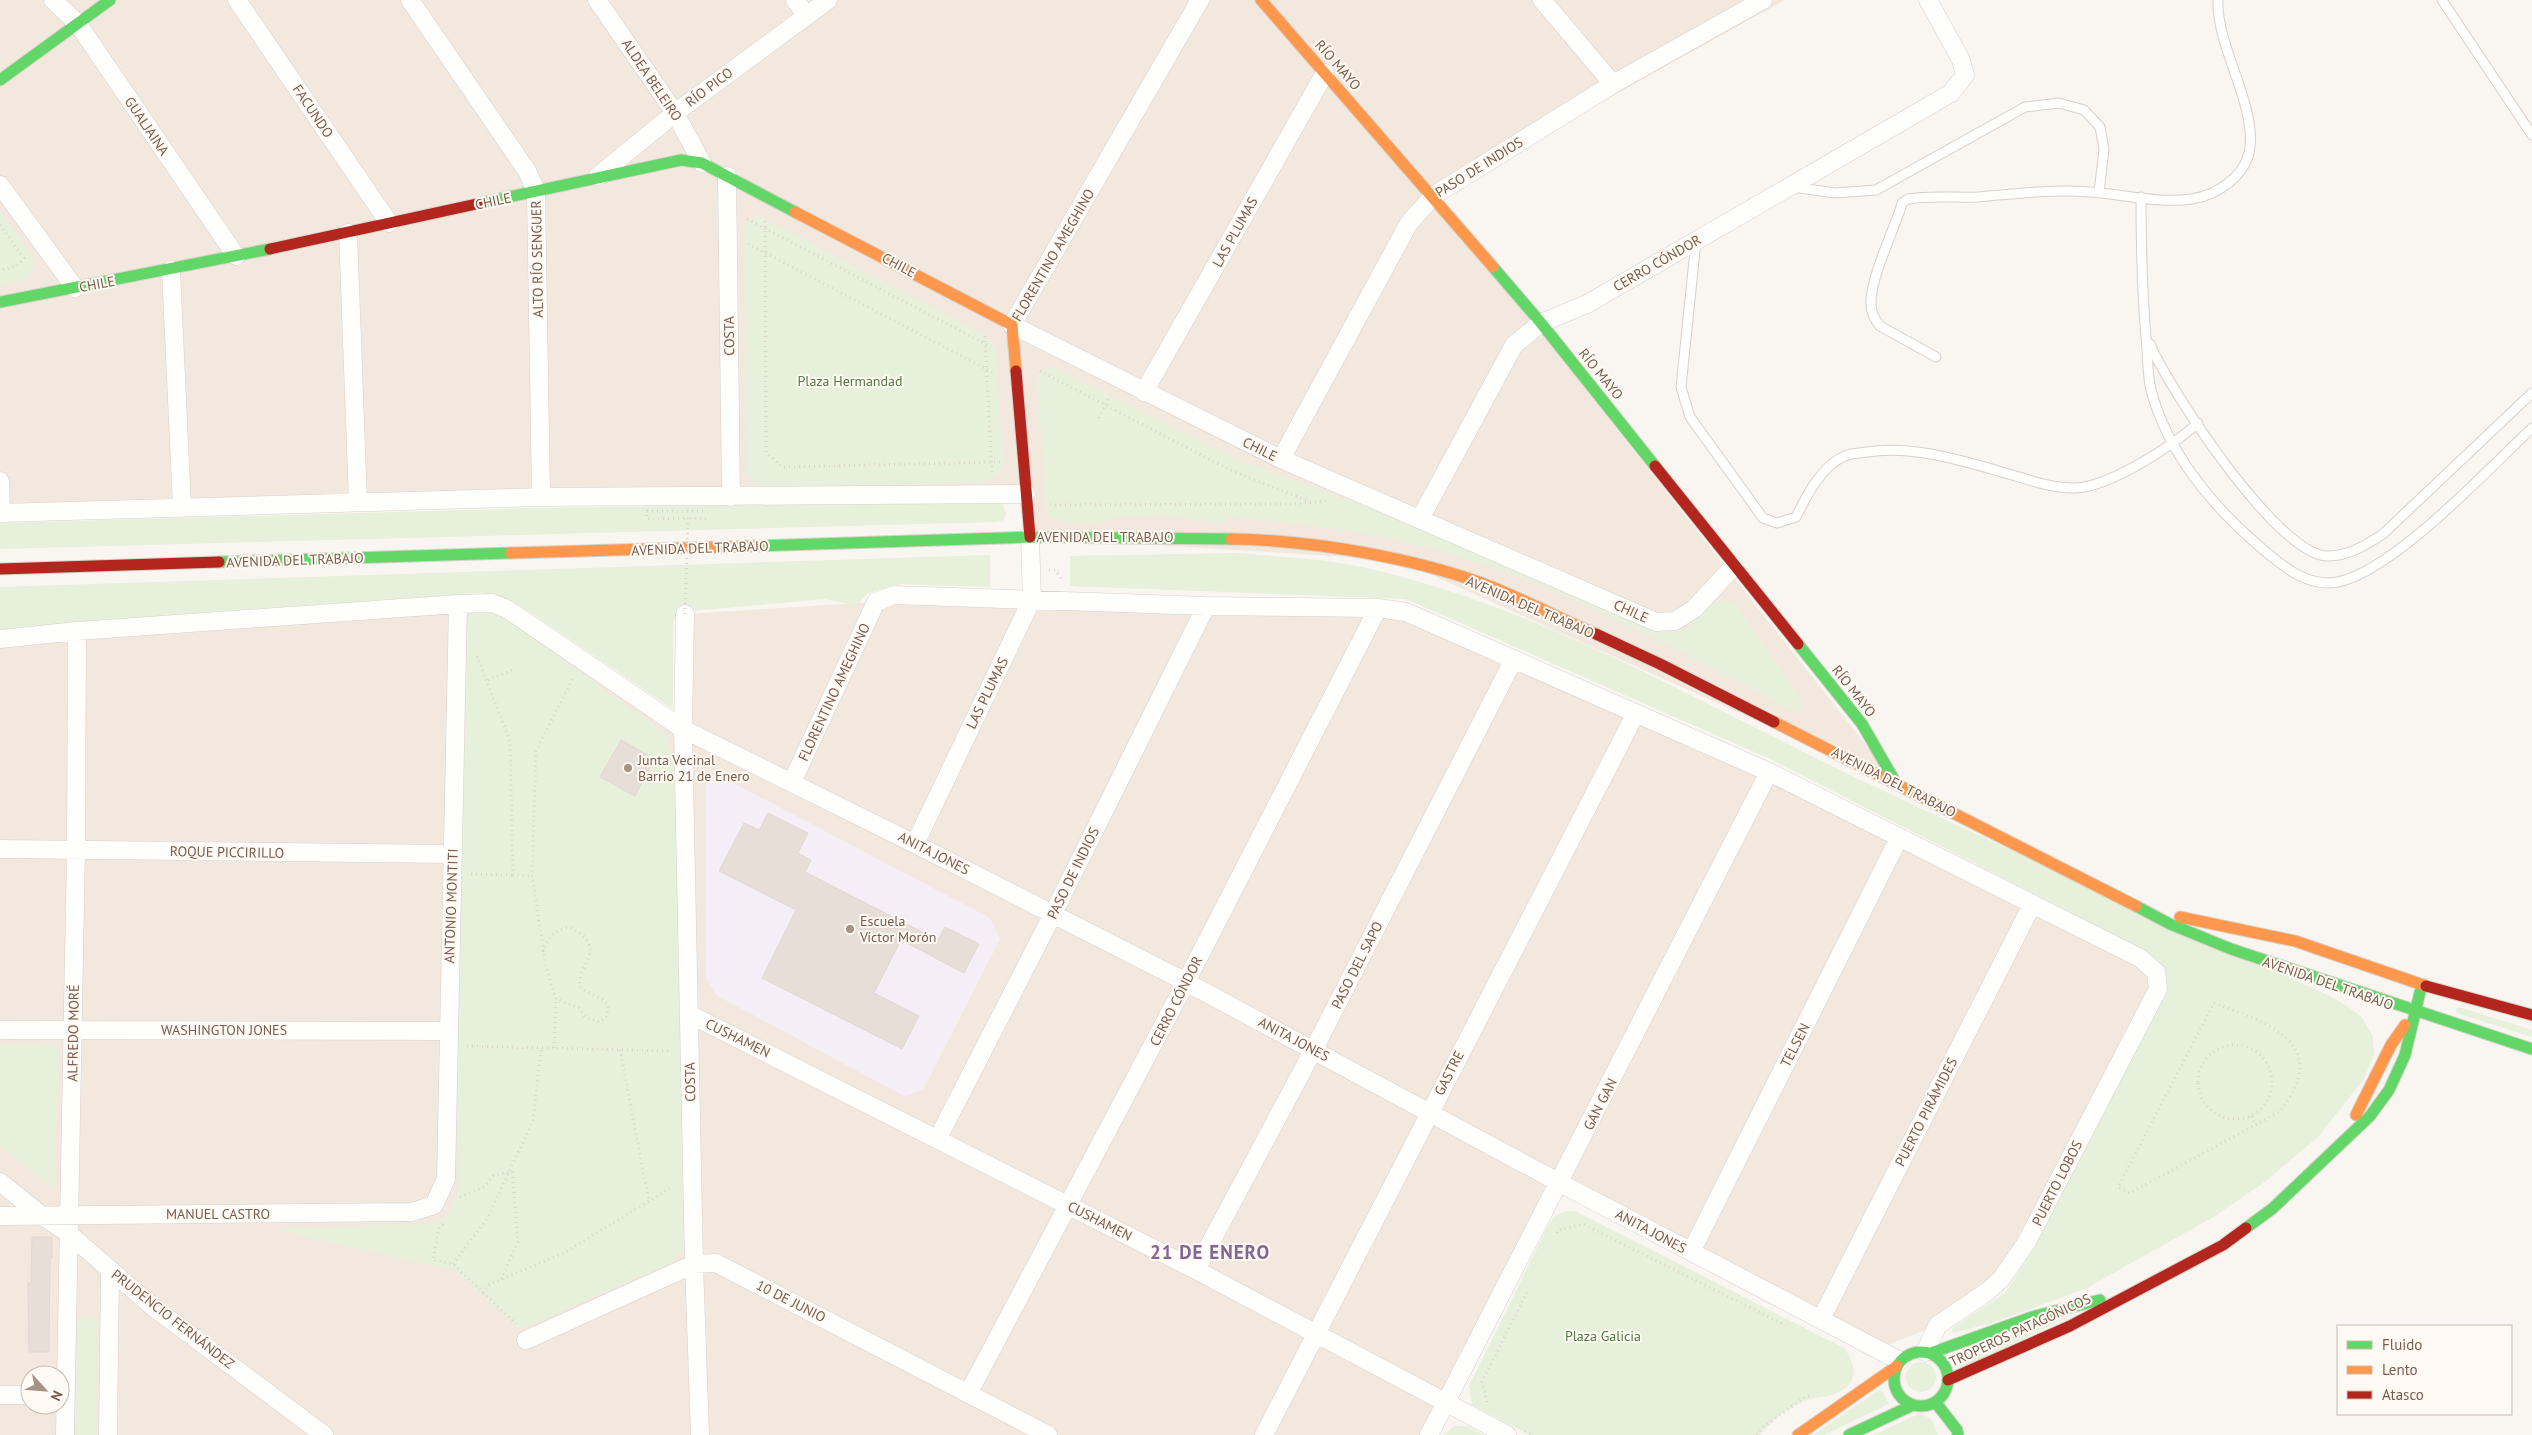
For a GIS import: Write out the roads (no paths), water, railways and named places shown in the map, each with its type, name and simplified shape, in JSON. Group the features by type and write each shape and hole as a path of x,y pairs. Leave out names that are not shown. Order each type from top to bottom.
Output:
{"main road":[{"path":"0,80 110,0"},
{"name":"RÍO MAYO","path":"1262,0 1541,323 1862,724 1896,783"},
{"name":"CHILE","path":"0,302 171,270 681,160 702,164 727,176 1012,325"},
{"name":"FLORENTINO AMEGHINO","path":"1012,325 1030,537"},
{"name":"AVENIDA DEL TRABAJO","path":"0,570 1030,537 1251,539 1341,549 1398,560 1500,591 1660,664 2130,903 2164,923 2212,944 2414,1012 2532,1049"},
{"name":"AVENIDA DEL TRABAJO","path":"2130,903 2190,919 2295,942 2422,985 2532,1015"},
{"name":"TROPEROS PATAGÓNICOS","path":"1948,1380 2070,1326 2223,1245 2272,1209 2329,1157 2370,1116 2389,1090 2405,1055 2422,985"},
{"name":"TROPEROS PATAGÓNICOS","path":"2329,1157 2351,1125 2391,1045 2414,1012"},
{"path":"2498,1038 2532,1058"},
{"name":"TROPEROS PATAGÓNICOS","path":"1798,1435 1913,1353 1928,1353 2032,1317 2132,1292"},
{"name":"TROPEROS PATAGÓNICOS","path":"1928,1353 1945,1365 1948,1380 1945,1392 1936,1403"},
{"path":"1899,1363 1894,1385 1904,1401 1922,1406 1936,1403 1957,1430 1958,1435"},
{"path":"1848,1435 1913,1405"}],"street":[{"name":"GUALJAINA","path":"53,0 78,24 236,256"},
{"name":"FACUNDO","path":"237,0 389,223"},
{"name":"ALTO RÍO SENGUER","path":"410,0 527,170 536,191 541,496"},
{"name":"ALDEA BELEIRO","path":"597,0 676,113 702,164"},
{"path":"795,0 806,16"},
{"name":"RÍO PICO","path":"595,179 676,113 828,0"},
{"name":"FLORENTINO AMEGHINO","path":"1012,325 1200,0"},
{"path":"1542,0 1613,84"},
{"name":"PASO DE INDIOS","path":"1281,460 1409,223 1433,196 1613,84 1763,0"},
{"name":"CERRO CÓNDOR","path":"1420,519 1514,346 1541,323 1587,304 1951,93 1964,75 1961,60 1928,0"},
{"name":"LAS PLUMAS","path":"1144,392 1325,73"},
{"name":"COSTA","path":"727,176 731,497"},
{"path":"0,185 75,288"},
{"path":"348,233 358,502"},
{"path":"171,270 182,507"},
{"name":"CHILE","path":"1012,325 1281,460 1656,622 1676,621 1694,609 1734,566"},
{"path":"0,481 0,513 541,496 731,497 1026,494"},
{"name":"LAS PLUMAS","path":"916,844 1032,599 1030,537"},
{"name":"FLORENTINO AMEGHINO","path":"792,782 876,602 894,595 1032,599"},
{"path":"1032,599 1206,606 1378,608 1406,612 1769,772 2032,905"},
{"path":"0,639 77,631 492,603 507,609 683,729"},
{"name":"ANTONIO MONTITI","path":"434,1206 446,1179 458,604"},
{"name":"PASO DE INDIOS","path":"938,1138 1053,914 1206,606"},
{"name":"CERRO CÓNDOR","path":"969,1392 1186,982 1378,608"},
{"name":"COSTA","path":"685,614 683,729 694,1264 700,1435"},
{"name":"ALFREDO MORÉ","path":"64,1365 73,1030 77,631"},
{"name":"PASO DEL SAPO","path":"1196,1270 1314,1049 1514,659"},
{"name":"GASTRE","path":"1264,1435 1428,1113 1636,713"},
{"name":"ANITA JONES","path":"683,729 916,844 1186,982 1314,1049 1428,1113 1821,1319 1899,1363"},
{"name":"GAN GAN","path":"1429,1435 1560,1183 1769,772"},
{"name":"TELSEN","path":"1691,1252 1899,838"},
{"name":"ROQUE PICCIRILLO","path":"0,849 453,854"},
{"name":"PUERTO LOBOS","path":"1928,1353 1938,1325 1995,1284 2026,1242 2158,988 2156,972 2140,958 2032,905"},
{"name":"PUERTO PIRÁMIDES","path":"1821,1319 2032,905"},
{"name":"CUSHAMEN","path":"689,1014 938,1138 1196,1270 1446,1403 1513,1431"},
{"name":"WASHINGTON JONES","path":"0,1030 448,1031"},
{"name":"PRUDENCIO FERNÁNDEZ","path":"0,1182 68,1234 153,1307 324,1435"},
{"name":"MANUEL CASTRO","path":"0,1216 412,1212 434,1206"},
{"name":"10 DE JUNIO","path":"528,1339 694,1264 716,1263 969,1392 1048,1435"},
{"path":"108,1435 110,1270"},
{"path":"0,1395 20,1396"},
{"name":"ALFREDO MORÉ","path":"64,1415 65,1435"}],"lane":[{"path":"1936,357 1880,326 1874,318 1870,305 1873,288 1902,203 1913,198 1976,197 2034,192 2099,193 2168,200 2193,199 2232,181 2245,166 2250,148 2250,129 2225,38 2218,9 2218,0"},
{"path":"2442,0 2532,135"},
{"path":"1790,186 1835,193 1876,190 2025,107 2059,103 2084,110 2100,128 2104,149 2099,193"},
{"path":"2141,197 2142,291 2150,388 2161,419 2181,459 2202,486 2244,533 2286,569 2324,584 2340,582 2365,571 2392,554 2431,524 2532,428"},
{"path":"1696,240 1681,387 1690,417 1763,518 1777,522 1796,517 1826,469 1845,456 1882,450 1933,455 2002,472 2048,486 2078,488 2112,477 2174,444 2198,423"},
{"path":"2146,337 2158,363 2181,402 2198,423 2248,495 2273,520 2309,551 2327,556 2360,549 2383,534 2532,393"}],"place":[{"name":"Junta Vecinal Barrio 21 de Enero","path":"628,768"},
{"name":"Escuela Víctor Morón","path":"850,929"}],"district":[{"name":"21 DE ENERO","path":"1210,1252"}],"park label":[{"name":"Plaza Hermandad","path":"850,381"},
{"name":"Plaza Galicia","path":"1603,1336"}]}
